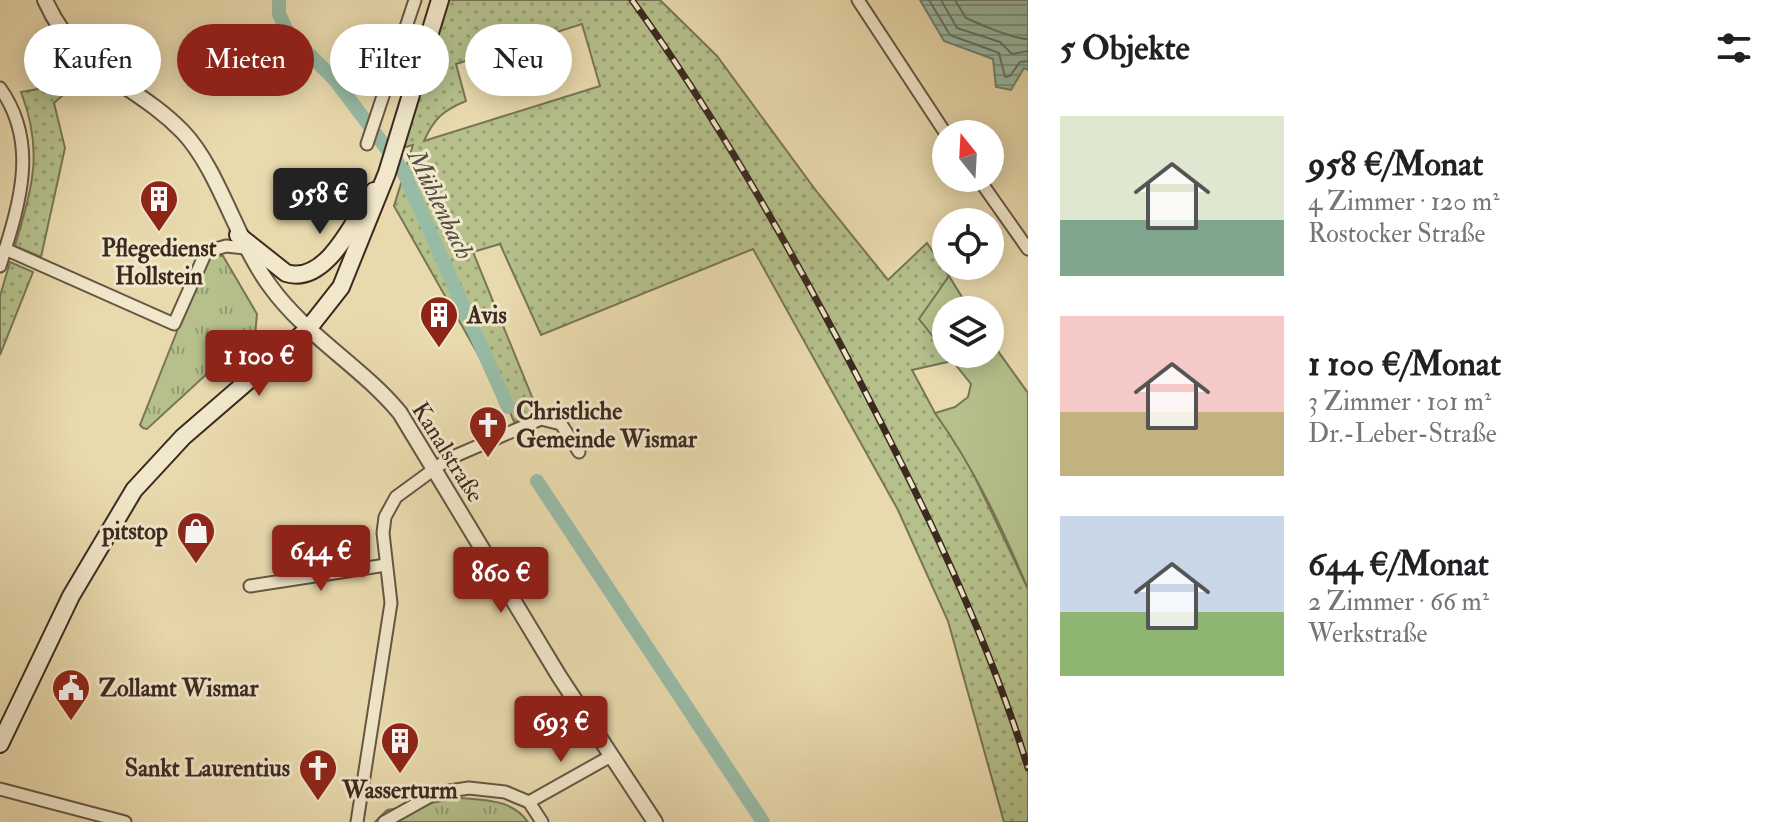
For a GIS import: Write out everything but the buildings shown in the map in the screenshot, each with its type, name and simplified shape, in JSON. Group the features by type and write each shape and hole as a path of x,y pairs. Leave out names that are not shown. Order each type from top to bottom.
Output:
{"main road":[{"path":"0,744 76,587 134,490 183,437 308,329 341,287 387,173 440,0"},
{"path":"242,242 286,273 310,272 331,256 387,173"}],"street":[{"name":"Kanalstraße","path":"45,0 62,32 84,58 160,111 185,135 213,178 242,242 270,287 308,329 378,386 400,413 611,756 655,822"},
{"path":"367,144 415,0"},
{"path":"858,0 937,120"},
{"path":"0,88 12,105 24,139 23,179 0,266"},
{"path":"988,192 1028,249"},
{"path":"5,249 174,324 206,252 242,242"},
{"path":"357,822 391,603 385,517 396,497 448,459 541,419 561,424 579,452"},
{"path":"250,586 386,565"},
{"path":"529,802 611,756"},
{"path":"384,822 436,793 469,788 505,792 529,802 542,822"},
{"path":"0,789 125,822"}],"green space":[{"path":"440,0 660,0 717,56 817,192 888,280 927,243 932,250 932,280 946,280 936,296 932,296 932,301 920,319 932,335 932,366 912,370 935,413 963,452 1028,589 1028,822 1004,822 948,621 898,510 753,249 541,335 500,244 473,252 541,419 517,429 508,407 394,206 413,145 394,150 411,96 449,96 449,24 433,24"},
{"path":"24,91 24,96 62,96 54,103 65,148 41,257 15,246 30,187 34,152 21,92"},
{"path":"223,256 257,314 254,346 210,371 147,429 143,428 140,425 206,258"},
{"path":"10,262 33,272 0,355 0,296"},
{"path":"946,280 951,280 961,296 935,296"},
{"path":"932,300 932,335 919,319"},
{"path":"1004,360 1028,393 1028,589 986,498 935,413 955,407 968,397 971,384 958,368 1004,368"},
{"path":"461,798 507,805 528,822 375,822 387,810"}],"water":[{"path":"920,0 1028,0 1028,70 1024,68 1011,90 996,87 993,59 944,41"}],"waterway":[{"name":"Mühlenbach","path":"279,0 279,14 288,33 335,80 402,169 508,407"},
{"name":"Mühlenbach","path":"537,481 763,822"}],"railway":[{"path":"632,0 751,183 856,374 905,470 973,617 1028,768"}],"place":[{"name":"Pflegedienst Hollstein","path":"159,233"},
{"name":"Avis","path":"439,349"},
{"name":"Christliche Gemeinde Wismar","path":"488,459"},
{"name":"pitstop","path":"196,565"},
{"name":"Zollamt Wismar","path":"71,722"},
{"name":"Wasserturm","path":"400,775"},
{"name":"Sankt Laurentius","path":"318,802"}]}
